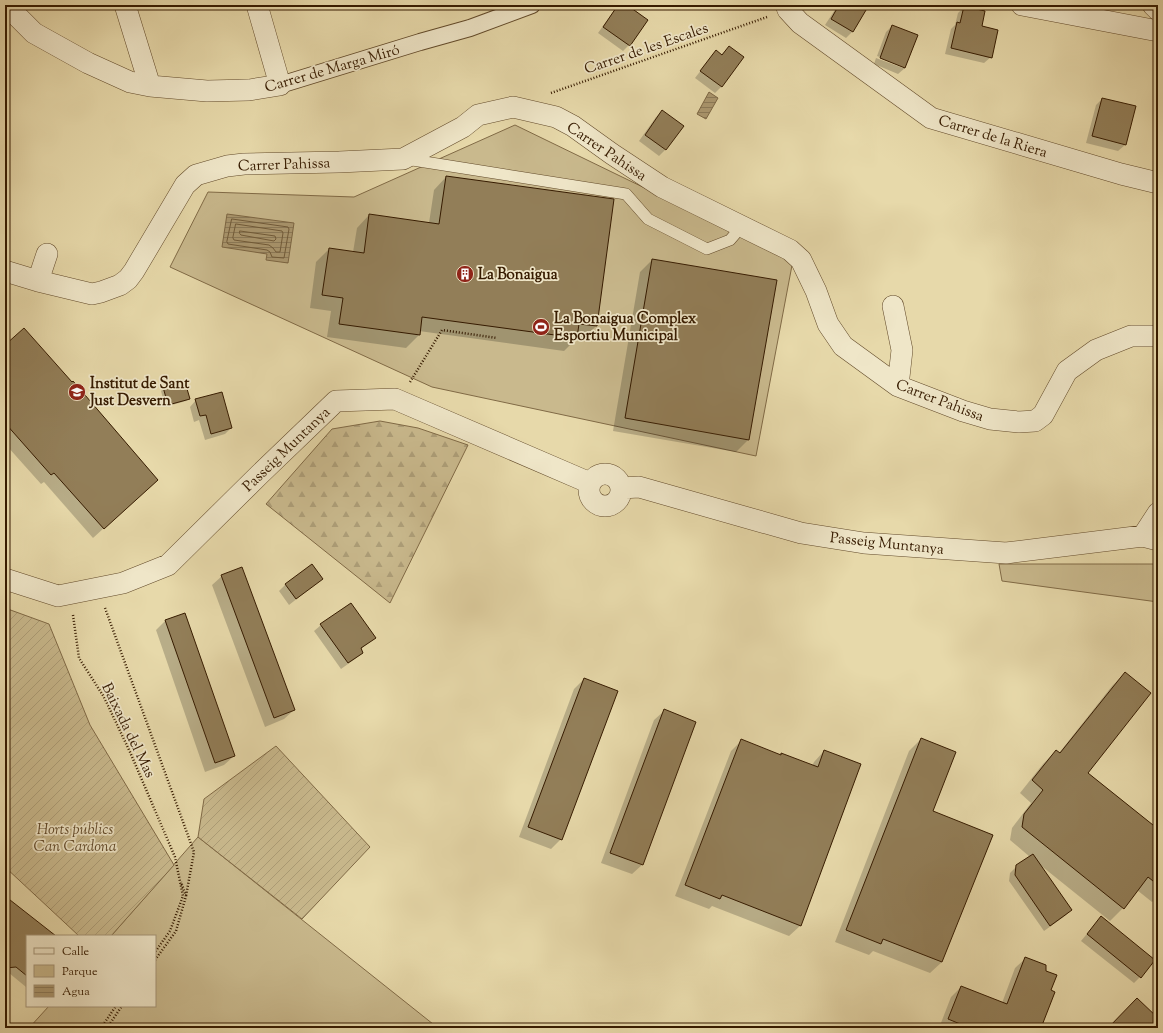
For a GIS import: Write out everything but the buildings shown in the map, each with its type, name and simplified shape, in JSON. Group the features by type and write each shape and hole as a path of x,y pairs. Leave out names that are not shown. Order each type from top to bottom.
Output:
{"street":[{"name":"Carrer de Marga Miró","path":"6,5 34,33 88,63 130,82 150,86 214,91 249,90 280,85 470,28 532,5"},
{"path":"125,5 150,86"},
{"path":"257,5 280,85"},
{"path":"1022,5 1158,31"},
{"path":"1153,5 1158,10"},
{"name":"Carrer de la Riera","path":"787,8 800,23 931,118 1121,174 1158,183"},
{"name":"Carrer Pahissa","path":"5,271 38,281 92,294 107,291 120,285 128,279 185,185 196,175 227,166 244,164 403,159 463,127 478,115 513,107 556,117 573,126 662,187 790,250 801,260 816,292 828,324 843,346 898,386 963,411 990,419 1019,422 1035,421 1043,415 1067,371 1096,350 1131,336 1158,336"},
{"path":"38,281 47,254"},
{"path":"893,306 902,350 898,386"},
{"name":"Passeig Muntanya","path":"5,579 58,596 70,595 123,583 168,565 336,401 396,399 590,483 588,490 590,497 601,506 611,505 617,501 620,495 620,488 639,488 801,533 864,544 1006,553 1150,538"},
{"path":"1150,538 1158,513"}],"lane":[{"path":"403,159 626,194 648,219 706,249 730,240 742,226"}],"path":[{"name":"Carrer de les Escales","path":"550,94 787,8"},
{"path":"409,384 442,330 498,338"},
{"name":"Baixada del Mas","path":"70,595 79,658 104,697 130,752 175,857 182,896 170,931 156,951"},
{"name":"Baixada del Mas","path":"106,613 194,852 186,896 176,931 156,959"},
{"name":"Baixada del Mas","path":"178,873 186,896"},
{"path":"101,1028 115,1007"},
{"path":"107,1028 121,1007"}],"green space":[{"name":"La Bonaigua Complex Esportiu Municipal","path":"515,125 793,260 756,456 432,387 170,267 208,192 354,197"},
{"path":"380,421 418,428 468,445 390,603 266,504 332,429"},
{"path":"999,564 1158,564 1158,602 1002,581"},
{"name":"Horts públics Can Cardona","path":"5,608 49,624 90,725 174,865 112,935 78,935 5,867"},
{"path":"276,746 370,847 302,919 198,837 204,799"},
{"path":"198,837 438,1028 29,1028 48,1007 156,1007 156,935 112,935"}],"water":[{"path":"709,92 718,98 706,119 697,114"},
{"path":"227,214 294,223 288,263 266,260 267,254 222,247"}],"place":[{"name":"La Bonaigua","path":"465,274"},
{"name":"La Bonaigua Complex Esportiu Municipal","path":"541,327"},
{"name":"Institut de Sant Just Desvern","path":"77,392"}]}
